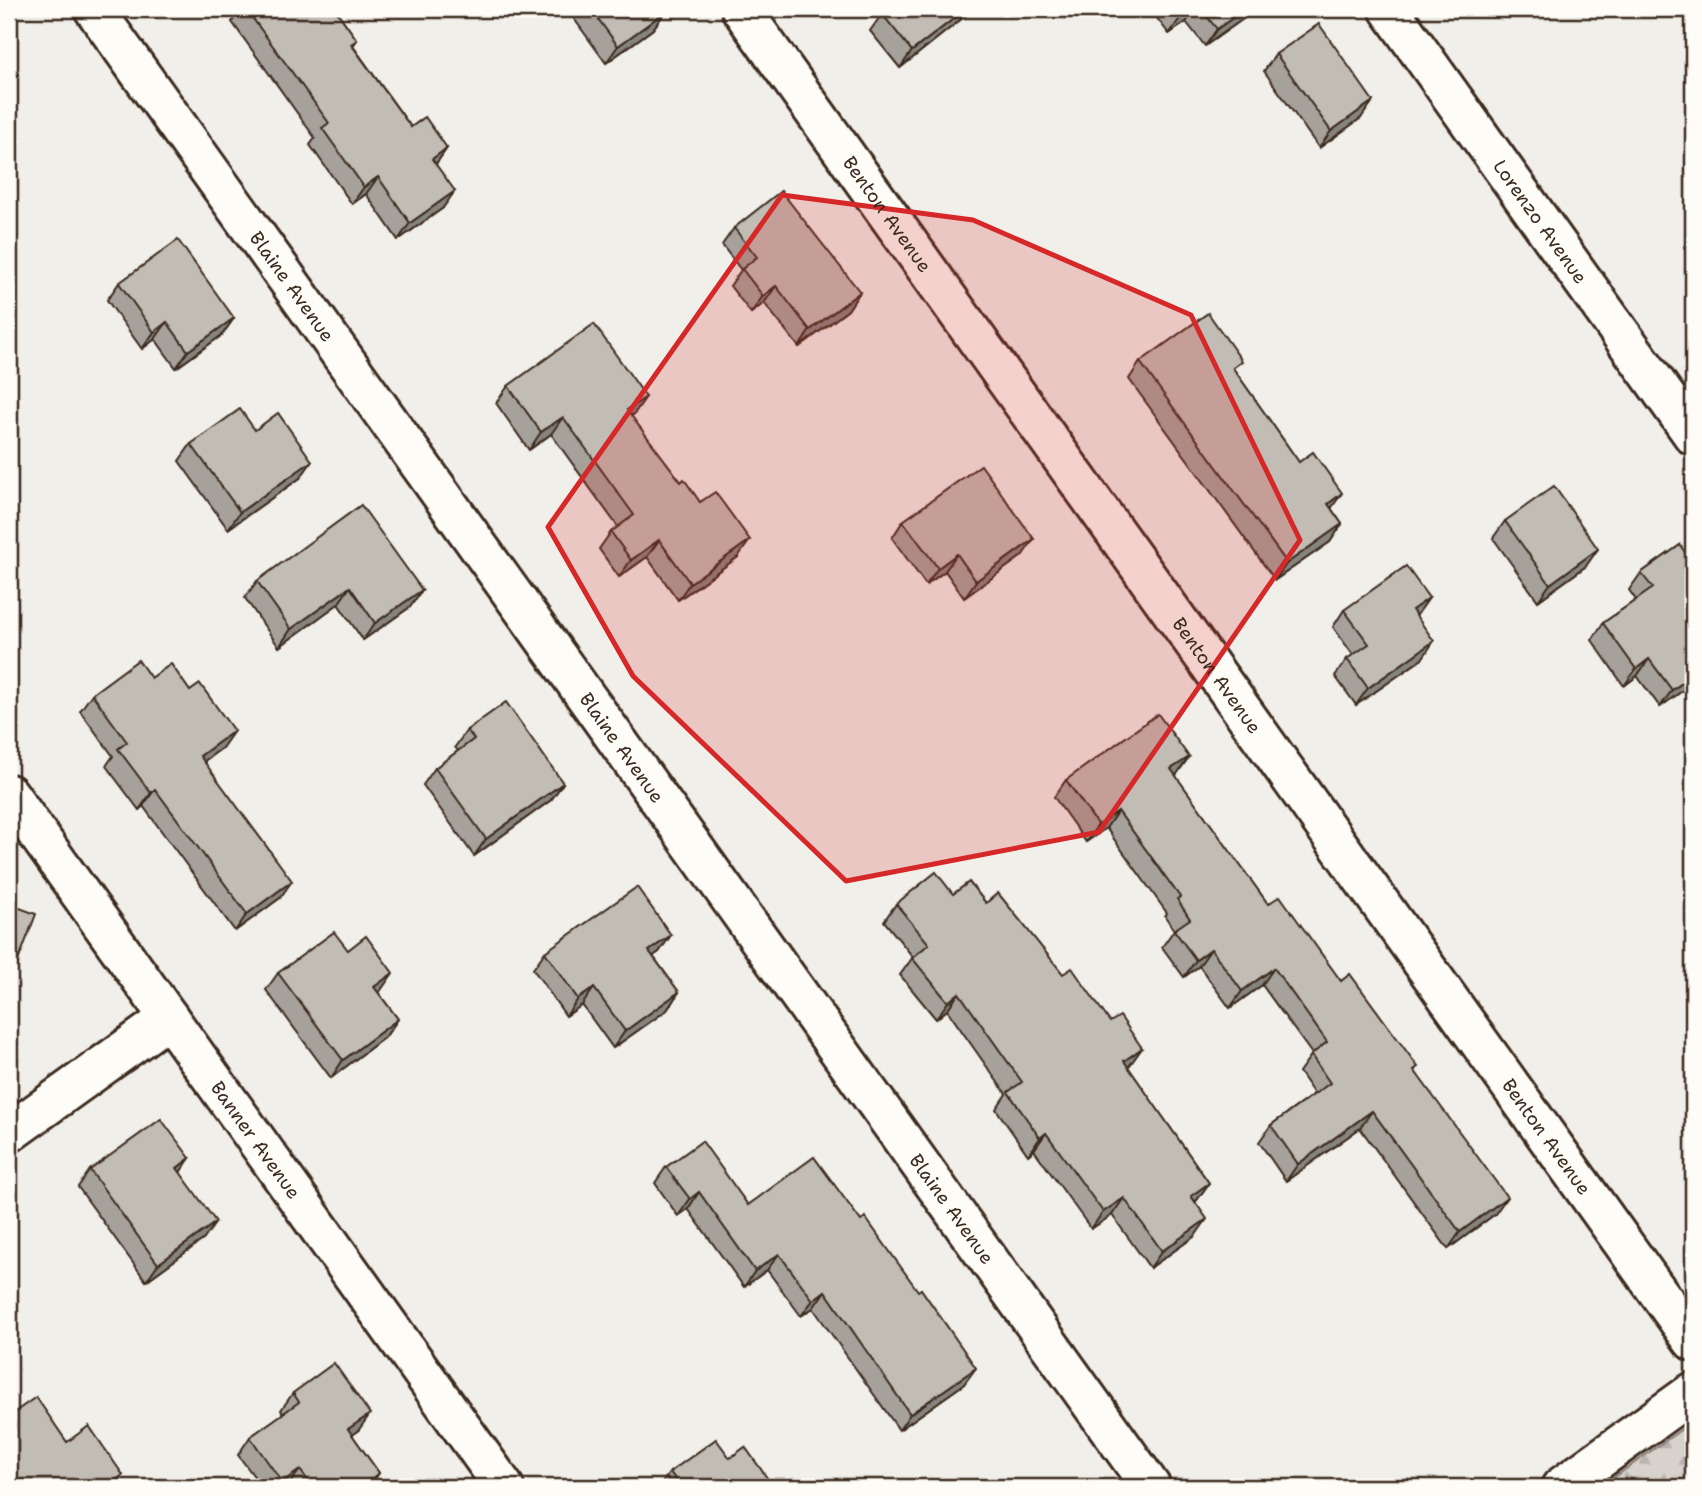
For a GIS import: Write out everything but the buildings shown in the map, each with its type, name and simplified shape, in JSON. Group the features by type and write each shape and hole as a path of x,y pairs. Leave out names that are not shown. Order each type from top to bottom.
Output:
{"street":[{"name":"Blaine Avenue","path":"94,9 1151,1487"},
{"name":"Benton Avenue","path":"741,9 1693,1341"},
{"name":"Lorenzo Avenue","path":"1389,9 1693,433"},
{"name":"Banner Avenue","path":"9,794 504,1487"},
{"path":"9,1133 169,1018"},
{"path":"1560,1487 1693,1392"}],"highlighted area":[{"path":"782,195 973,220 1191,315 1300,540 1099,832 846,881 633,676 548,527"}],"green space":[{"path":"1693,1421 1693,1487 1601,1487"}]}
